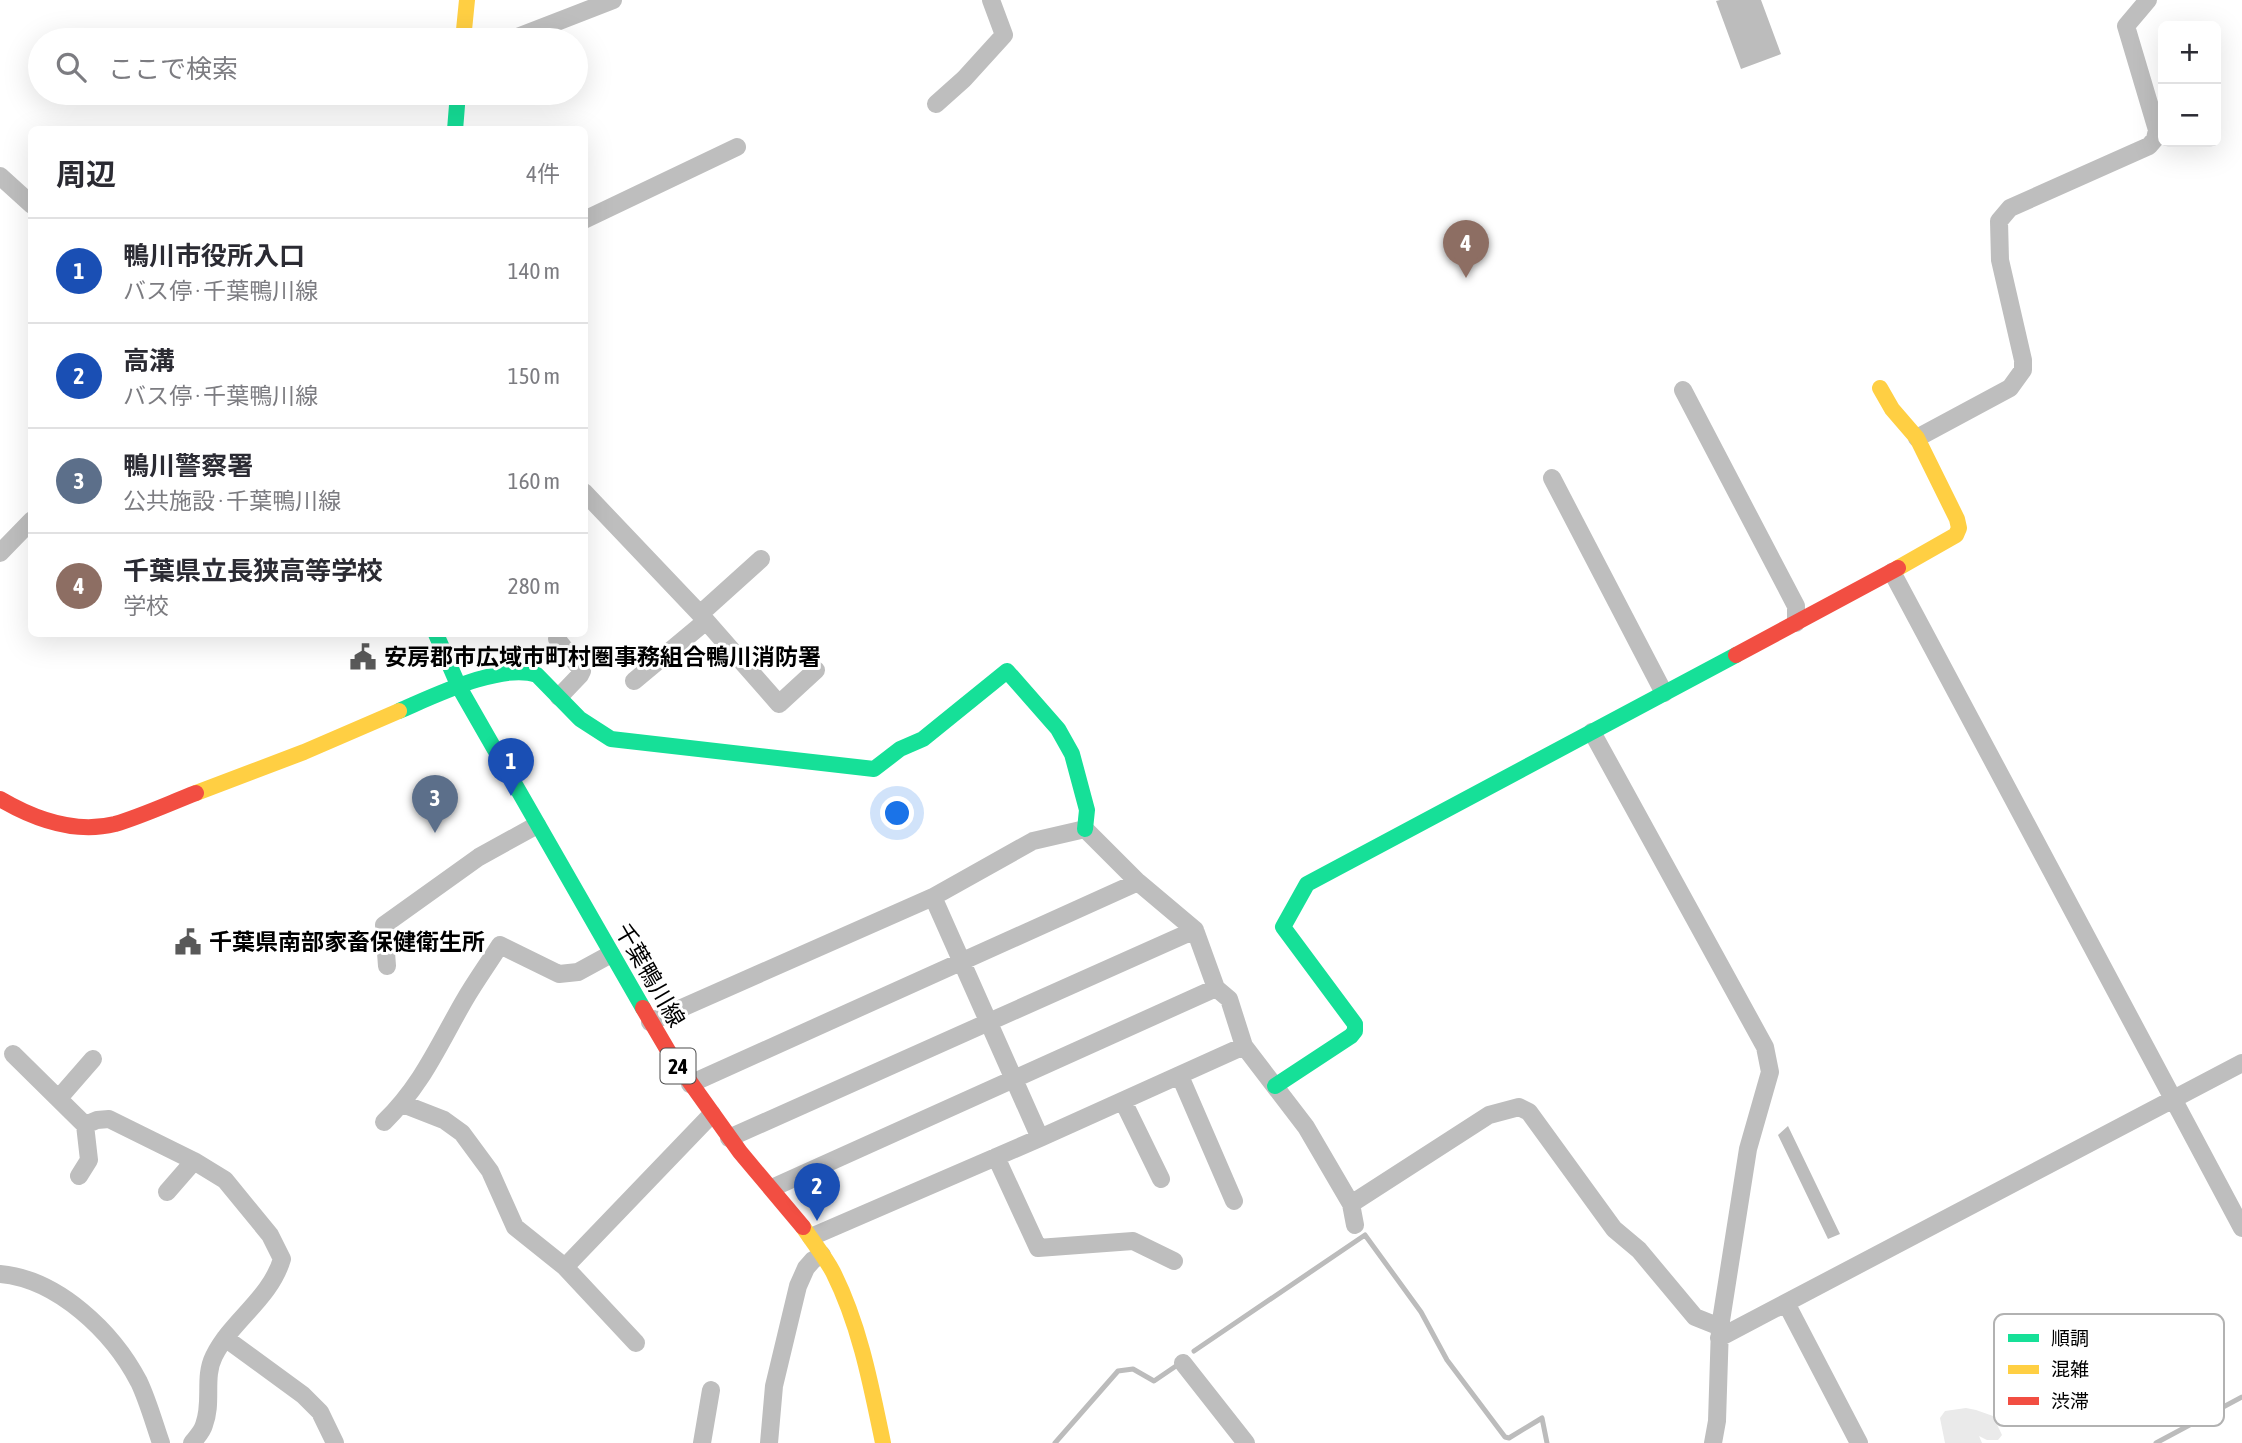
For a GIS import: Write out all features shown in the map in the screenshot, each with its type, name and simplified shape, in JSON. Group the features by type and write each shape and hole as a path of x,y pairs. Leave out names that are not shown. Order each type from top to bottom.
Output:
{"street":[{"path":"464,28 467,0"},
{"path":"541,28 613,0"},
{"path":"936,104 964,79 1004,35 991,0"},
{"path":"1917,438 2010,388 2023,370 2000,260 1999,221 2010,208 2149,146 2155,139 2157,130 2126,26 2148,0"},
{"path":"455,126 457,105"},
{"path":"588,218 737,147"},
{"path":"0,176 28,201"},
{"path":"1275,1086 1355,1031 1355,1024 1283,927 1307,884 1956,536 1959,528 1957,519 1917,438 1892,409 1880,388"},
{"path":"1683,390 1796,606 1796,623"},
{"path":"1552,478 1664,693"},
{"path":"588,496 703,617 779,704 816,670"},
{"path":"0,553 28,524"},
{"path":"634,681 761,559"},
{"path":"1892,572 2242,1228"},
{"name":"千葉鴨川線","path":"437,637 459,687 650,1022 729,1138 811,1237 822,1255 839,1288 858,1337 868,1369 883,1443"},
{"path":"557,639 582,671 559,696"},
{"path":"0,799 27,815 56,824 89,828 114,824 304,752 469,681 518,672 537,675 584,722 611,739 874,769 900,749 923,739 1007,671 1058,729 1072,754 1087,810 1085,830"},
{"path":"1592,732 1765,1047 1769,1060 1770,1072 1748,1149 1720,1332 1717,1421 1713,1443"},
{"path":"387,966 384,925 479,857 537,825"},
{"path":"1085,830 1138,882 1195,930 1216,988 1229,999 1244,1046 1306,1127 1351,1204 1355,1225"},
{"path":"650,1022 933,897 1033,841 1085,830"},
{"path":"690,1084 1138,882"},
{"path":"933,897 1040,1138"},
{"path":"729,1138 1195,930"},
{"path":"384,1122 403,1104 428,1068 464,1001 500,946 559,974 578,972 611,954"},
{"path":"772,1188 1216,988"},
{"path":"811,1237 1244,1046"},
{"path":"13,1054 85,1125 89,1160 79,1176"},
{"path":"60,1098 93,1059"},
{"path":"1720,1332 1786,1303 2242,1063"},
{"path":"1180,1076 1234,1201"},
{"path":"1123,1101 1160,1180"},
{"path":"403,1104 444,1120 463,1133 490,1171 515,1227 565,1267 636,1343"},
{"path":"1351,1204 1489,1115 1519,1107 1529,1112 1614,1229 1639,1250 1695,1317 1720,1332"},
{"path":"565,1267 712,1114"},
{"path":"85,1125 108,1119 194,1161 225,1180 270,1235 282,1259 278,1273 263,1296 225,1338 210,1366 204,1427 192,1443"},
{"path":"996,1157 1038,1248 1133,1241 1174,1261"},
{"path":"167,1192 194,1161"},
{"path":"769,1443 774,1387 798,1286 806,1268 822,1255"},
{"path":"0,1274 14,1275 39,1283 61,1296 107,1336 123,1355 140,1385 161,1443"},
{"path":"1786,1303 1859,1443"},
{"path":"225,1338 303,1395 320,1412 335,1443"},
{"path":"1182,1363 1246,1443"},
{"path":"702,1443 712,1390"}],"shaded area":[{"path":"1761,0 1781,54 1741,69 1716,1"},
{"path":"1788,1126 1840,1234 1828,1239 1778,1135"},
{"path":"1966,1408 1993,1416 1994,1426 1998,1426 2002,1435 1998,1440 1987,1440 1979,1436 1982,1443 1945,1443 1940,1418 1945,1411"}],"waterway":[{"path":"1194,1351 1365,1235 1421,1312 1447,1360 1505,1437 1509,1438 1542,1418 1547,1443"},
{"path":"1055,1443 1118,1371 1133,1369 1154,1381 1176,1366"},
{"path":"2224,1407 2242,1397"},
{"path":"2156,1443 2188,1426"}],"traffic: fast":[{"path":"455,126 457,105"},
{"path":"437,637 459,687 643,1008"},
{"path":"1275,1086 1355,1031 1355,1024 1283,927 1307,884 1736,655"},
{"path":"399,711 467,683 505,673 522,672 537,675 580,719 611,739 874,769 900,749 923,739 1007,671 1058,729 1072,754 1087,810 1085,829"}],"traffic: slow":[{"path":"464,28 467,0"},
{"path":"1880,388 1892,409 1917,438 1959,528 1956,535 1898,568"},
{"path":"196,793 304,752 399,711"},
{"path":"803,1227 833,1272 851,1313 864,1356 883,1443"}],"traffic: jam":[{"path":"1736,655 1898,568"},
{"path":"0,799 55,823 100,827 115,824 196,793"},
{"path":"643,1008 670,1054 740,1152 803,1227"}],"place":[{"name":"千葉県立長狭高等学校","path":"1466,278"},
{"name":"安房郡市広域市町村圏事務組合鴨川消防署","path":"363,657"},
{"name":"鴨川市役所入口","path":"511,796"},
{"name":"鴨川警察署","path":"435,833"},
{"name":"千葉県南部家畜保健衛生所","path":"188,942"},
{"name":"高溝","path":"817,1221"}]}
